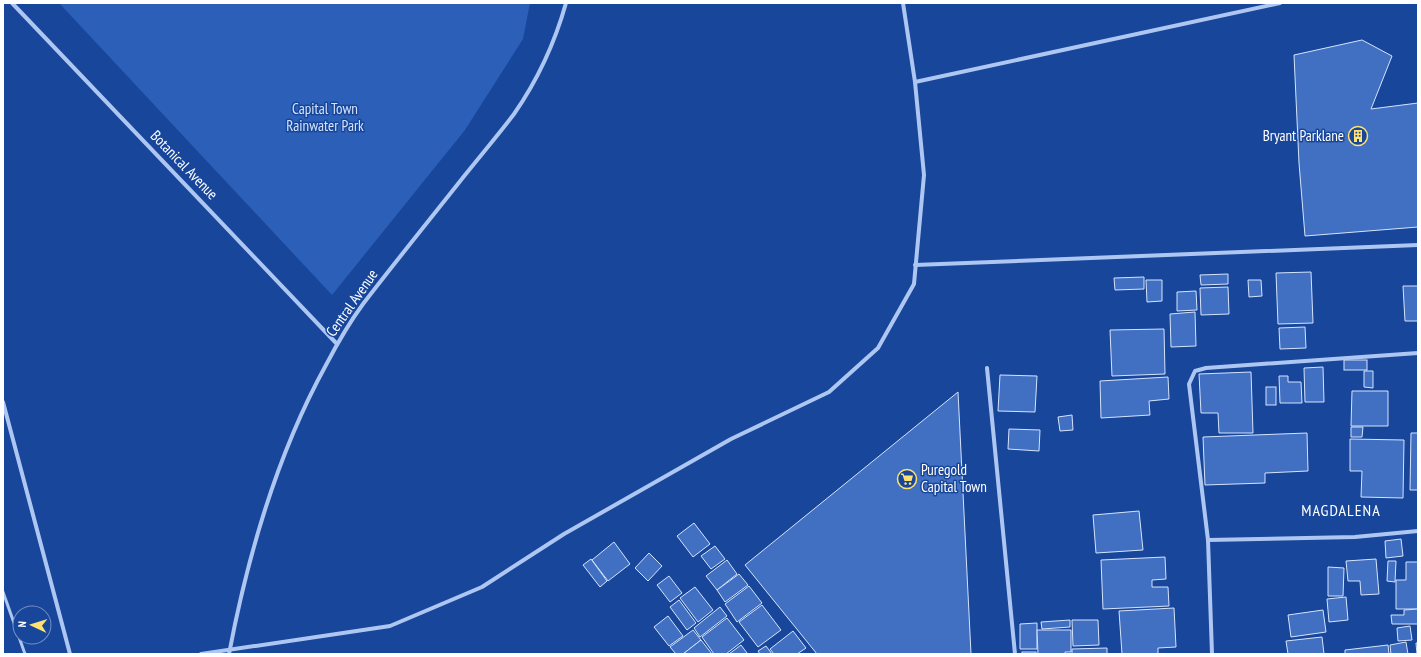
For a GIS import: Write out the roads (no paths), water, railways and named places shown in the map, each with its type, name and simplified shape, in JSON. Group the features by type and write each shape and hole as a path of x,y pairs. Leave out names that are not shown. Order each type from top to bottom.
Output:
{"street":[{"name":"Botanical Avenue","path":"12,3 337,344"},
{"name":"Central Avenue","path":"230,652 246,578 261,524 291,438 316,383 337,344 362,306 514,113 543,65 561,20 566,3"},
{"path":"200,654 230,652 390,626 482,587 564,534 731,439 829,392 878,348 914,284 924,175 915,82 903,3"},
{"path":"915,82 1280,3"},
{"path":"915,265 1418,245"},
{"path":"1212,654 1208,540 1189,384 1195,371 1206,368 1418,353"},
{"path":"987,368 1015,654"},
{"path":"3,402 70,654"},
{"path":"1208,540 1355,537 1418,532"}],"lane":[{"path":"3,592 25,654"}],"place":[{"name":"Bryant Parklane","path":"1358,136"},
{"name":"Puregold Capital Town","path":"907,479"}],"district":[{"name":"MAGDALENA","path":"1341,510"}],"park label":[{"name":"Capital Town Rainwater Park","path":"325,118"}]}
